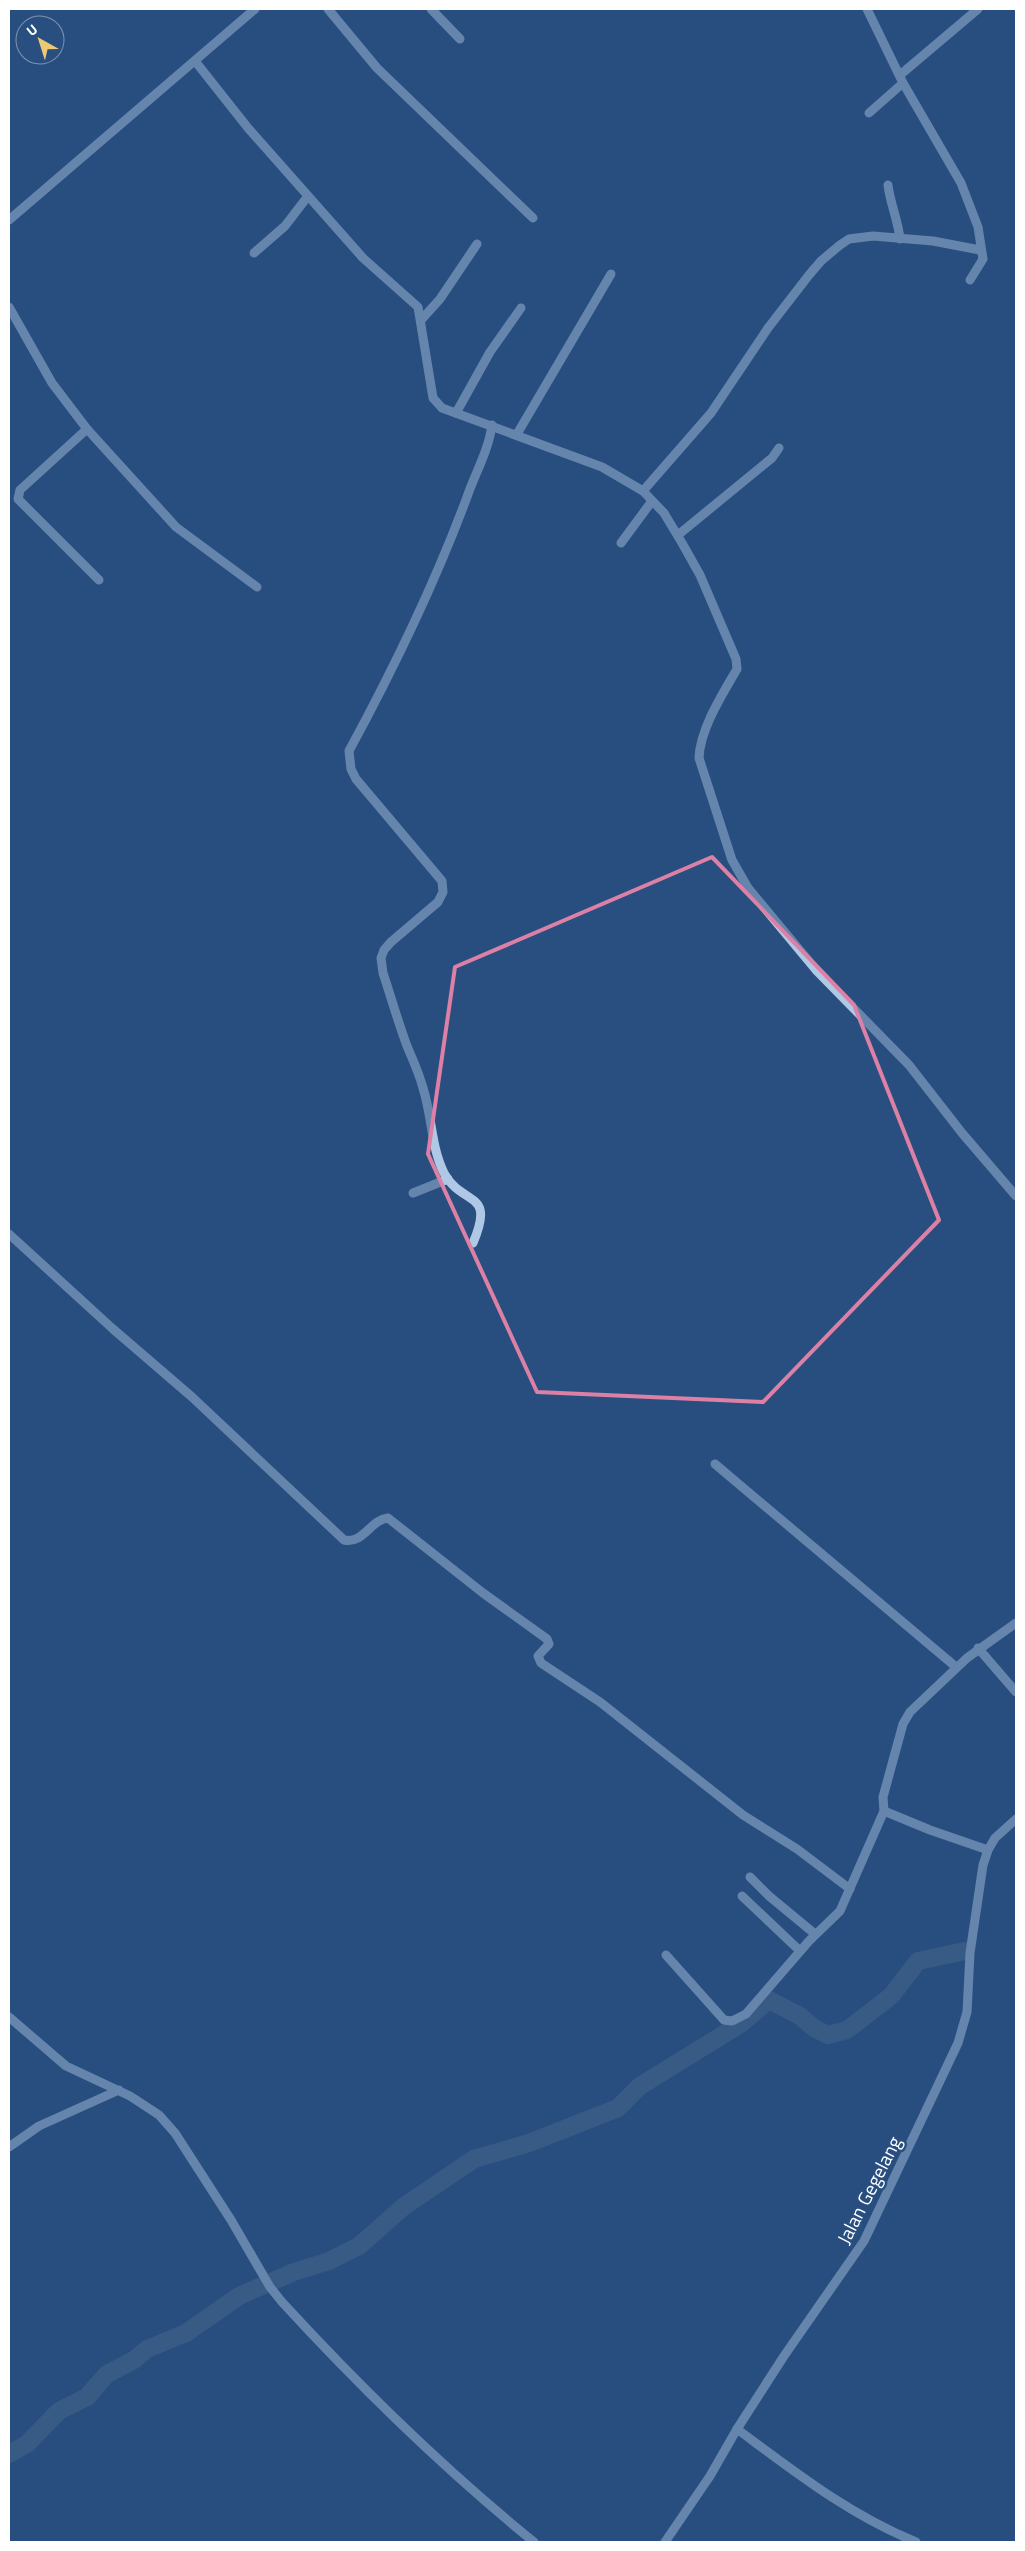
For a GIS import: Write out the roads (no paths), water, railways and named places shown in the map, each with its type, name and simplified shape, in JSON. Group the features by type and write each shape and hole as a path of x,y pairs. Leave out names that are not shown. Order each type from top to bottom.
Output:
{"street":[{"path":"9,220 255,9"},
{"path":"328,9 377,68 533,218"},
{"path":"431,9 460,39"},
{"path":"867,9 901,79 961,183 978,227 981,236 980,250 982,261 970,280"},
{"path":"869,113 901,79 978,9"},
{"path":"195,61 231,108 308,196 368,262 407,295 418,307 422,319 433,398 439,406 602,467 643,491 664,514 700,575 736,659 737,669 704,731 699,746 699,758 732,860 748,888 790,941 908,1065 962,1133 1016,1196"},
{"path":"888,185 888,194 896,213 900,239"},
{"path":"254,253 285,226 308,196"},
{"path":"643,491 711,413 768,328 821,261 849,239 867,236 933,241 980,250"},
{"path":"422,319 440,299 477,244"},
{"path":"517,434 611,274"},
{"path":"9,307 52,383 88,429 176,527 257,587"},
{"path":"456,413 490,352 522,308"},
{"path":"473,1243 481,1224 482,1212 472,1199 448,1179 437,1154 424,1090 383,973 381,958 391,942 438,902 444,892 442,881 356,779 350,769 349,752 391,675 442,565 492,425"},
{"path":"88,429 20,490 18,499 99,580"},
{"path":"678,535 772,458 779,448"},
{"path":"621,543 652,500"},
{"path":"413,1192 448,1179"},
{"path":"9,1234 113,1329 192,1397 344,1540 351,1541 360,1537 378,1521 388,1518 483,1593 547,1639 549,1644 538,1656 541,1663 600,1702 743,1815 797,1849 850,1889"},
{"path":"715,1464 956,1667"},
{"path":"666,1955 724,2020 732,2021 740,2018 755,2005 815,1934 840,1911 884,1810 883,1797 906,1719 910,1712 978,1648 1016,1623"},
{"path":"978,1648 1016,1692"},
{"path":"884,1810 930,1830 988,1850"},
{"name":"Jalan Gegelang","path":"665,2542 710,2476 737,2429 864,2241 951,2059 967,2012 972,1934 980,1882 988,1850 995,1838 1016,1819"},
{"path":"750,1877 776,1902 815,1934"},
{"path":"742,1896 800,1951"},
{"path":"9,2017 66,2066 120,2090 151,2108 175,2133 268,2284 318,2342 394,2419 534,2542"},
{"path":"9,2147 39,2126 120,2090"},
{"path":"737,2429 820,2491 897,2534 916,2542"}],"waterway":[{"path":"9,2454 27,2444 59,2411 87,2397 107,2374 134,2360 147,2349 186,2333 239,2296 294,2272 329,2261 359,2246 403,2207 474,2159 529,2143 618,2108 640,2086 742,2023 769,2000 800,2016 814,2028 828,2035 847,2030 891,1996 918,1961 965,1951"}]}
